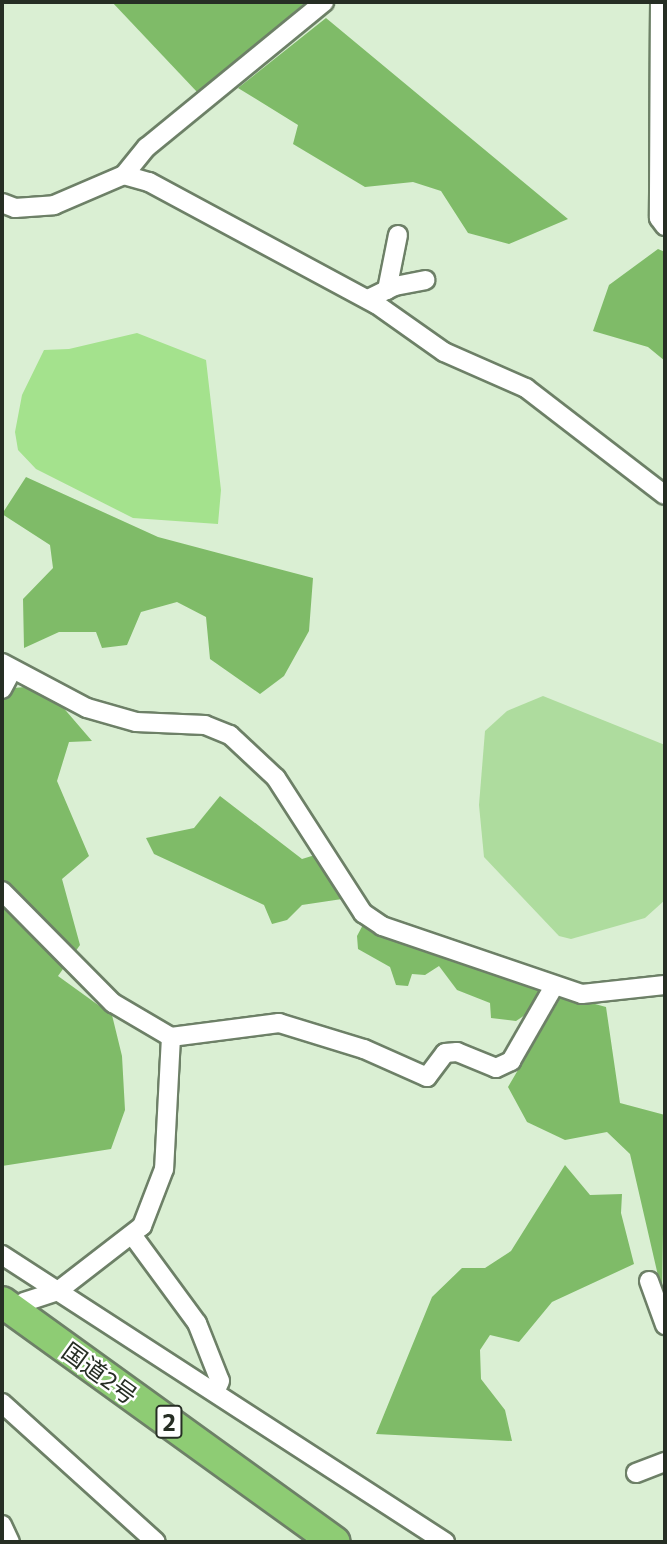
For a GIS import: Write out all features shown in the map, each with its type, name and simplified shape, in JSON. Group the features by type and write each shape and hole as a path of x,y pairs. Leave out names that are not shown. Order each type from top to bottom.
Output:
{"highway":[{"name":"国道2号","path":"13,1302 335,1542"},
{"path":"235,1470 304,1542"},
{"path":"235,1470 348,1542"}],"street":[{"path":"2,203 15,208 54,205 124,175 147,147 324,2"},
{"path":"660,2 659,218 665,226"},
{"path":"124,175 149,182 368,299 444,352 526,387 665,495"},
{"path":"387,290 398,234"},
{"path":"368,299 387,290 425,280"},
{"path":"2,689 7,667 87,708 136,722 205,725 230,735 276,778 363,913 416,941 553,988 582,994 665,985"},
{"path":"2,891 113,1003 171,1037 279,1023 364,1049 427,1077 445,1053 457,1052 496,1068 510,1061 553,988"},
{"path":"13,1302 58,1291 133,1236 156,1196 164,1169 171,1037"},
{"path":"133,1236 197,1322 220,1381 216,1390"},
{"path":"2,1255 216,1390 445,1542"},
{"path":"649,1281 665,1325"},
{"path":"2,1403 156,1542"},
{"path":"636,1473 665,1462"},
{"path":"2,1525 10,1542"}],"shaded area":[{"path":"112,2 306,2 198,93"},
{"path":"326,18 568,219 509,244 468,233 441,191 413,182 365,187 293,144 298,125 238,88"},
{"path":"658,249 665,252 665,361 648,347 593,331 609,285"},
{"path":"137,333 206,360 221,490 218,524 133,518 36,469 18,450 15,432 22,395 44,350 69,349"},
{"path":"26,477 158,537 313,578 309,631 284,676 260,694 210,659 206,617 177,602 141,612 127,645 102,648 96,632 59,632 24,648 23,599 53,568 50,545 2,514"},
{"path":"25,687 61,705 92,741 69,742 57,781 89,856 62,879 80,945 58,976 112,1015 122,1056 125,1110 111,1149 2,1166 2,689"},
{"path":"543,696 665,745 665,900 645,918 571,939 559,936 484,857 479,805 485,731 507,711"},
{"path":"220,796 302,859 315,855 342,899 302,905 287,920 272,924 264,905 154,854 146,838 194,828"},
{"path":"365,921 410,942 543,991 528,1013 516,1021 491,1018 490,1003 457,990 439,966 425,975 412,974 408,986 396,985 390,967 358,949 357,936"},
{"path":"562,995 606,1007 620,1103 665,1115 662,1293 630,1154 607,1132 565,1140 527,1122 508,1087"},
{"path":"565,1165 590,1195 622,1194 621,1213 634,1264 552,1302 519,1342 490,1335 480,1350 481,1379 505,1410 512,1441 376,1434 432,1297 462,1268 485,1268 511,1251"}]}
